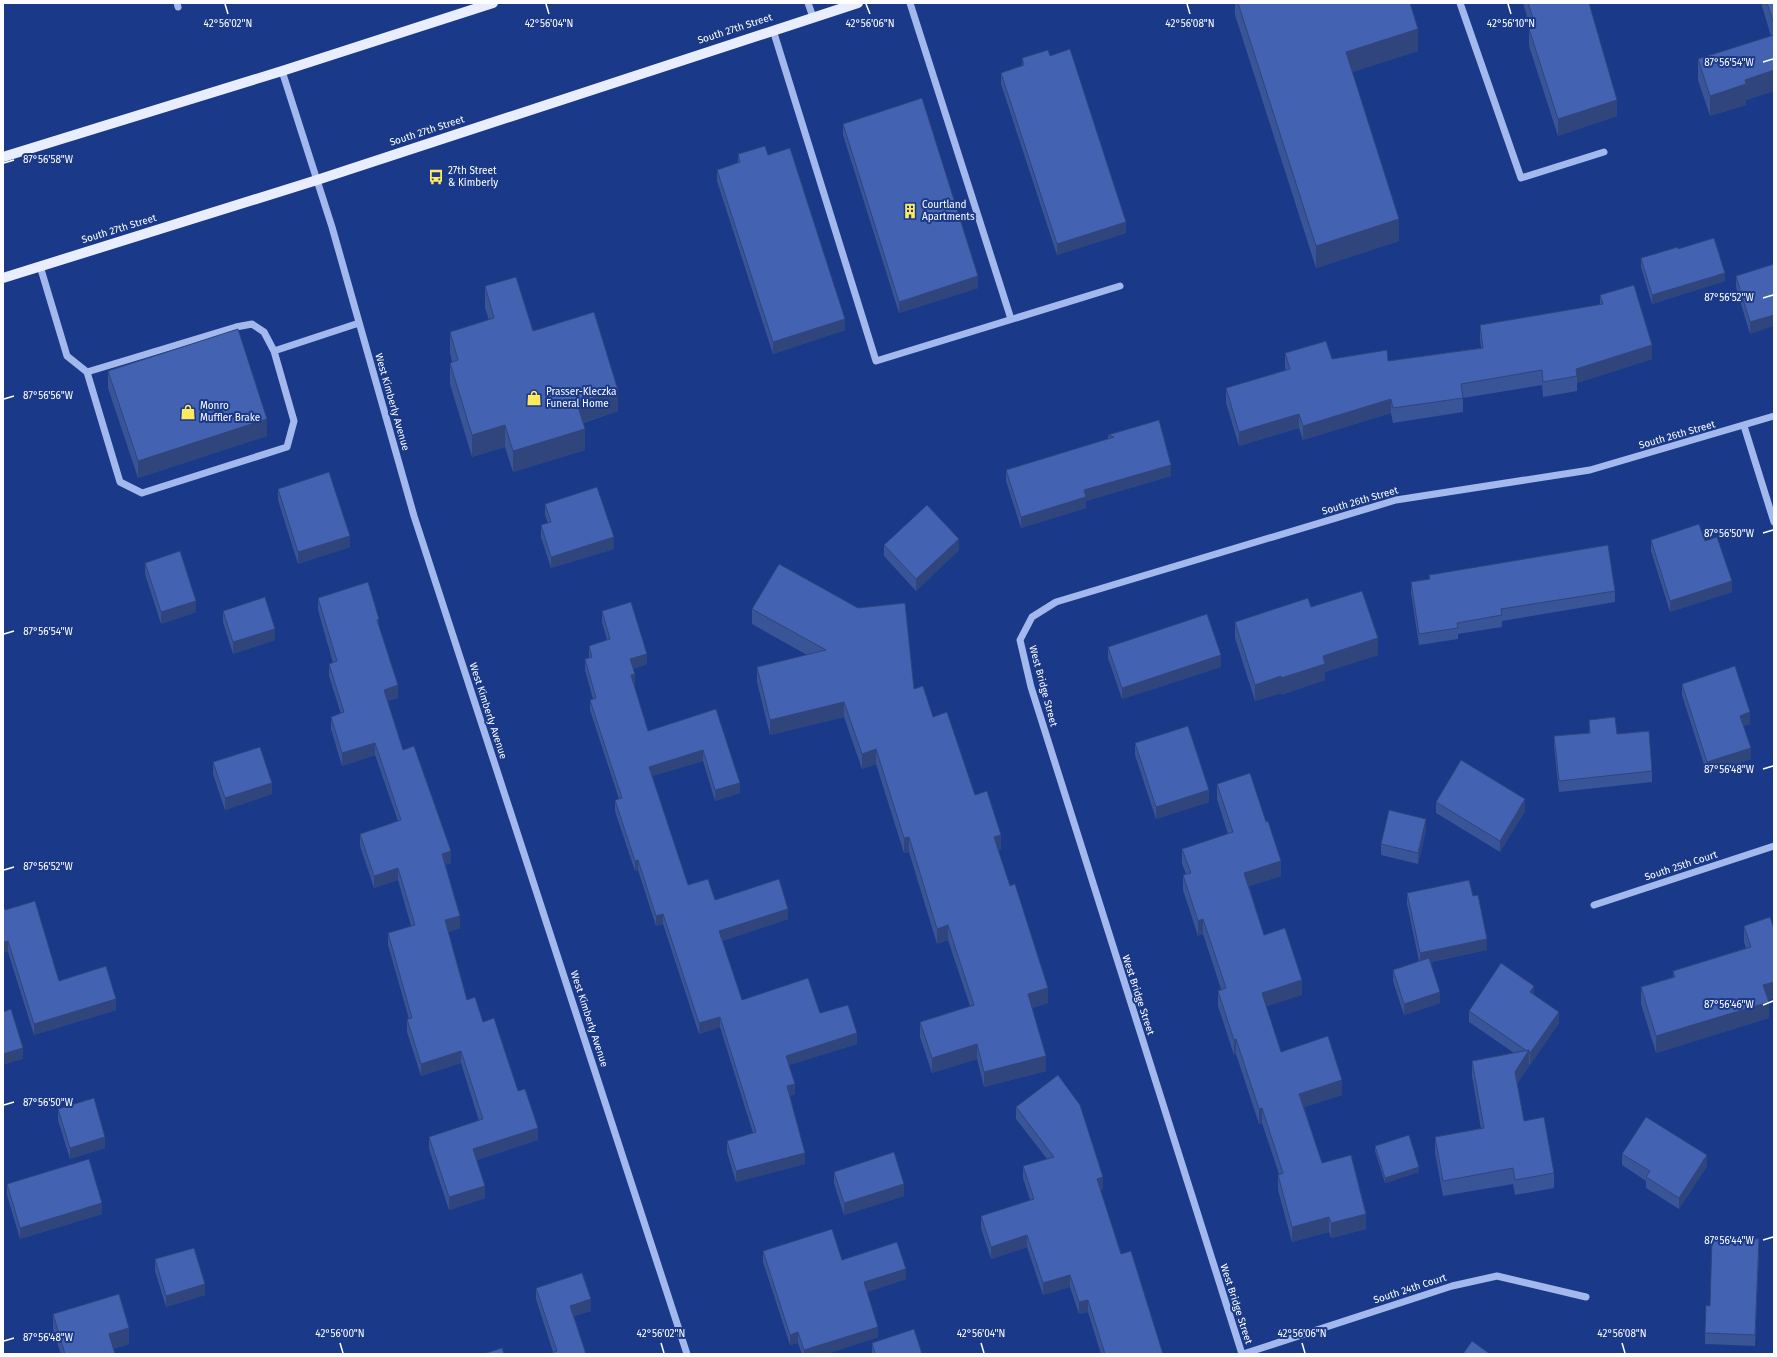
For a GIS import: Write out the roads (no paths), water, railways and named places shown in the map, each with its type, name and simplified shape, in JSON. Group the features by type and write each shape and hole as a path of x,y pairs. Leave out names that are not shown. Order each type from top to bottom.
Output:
{"main road":[{"path":"3,157 282,71 493,3"},
{"name":"South 27th Street","path":"3,278 317,180 858,3"}],"street":[{"path":"808,3 813,17"},
{"path":"910,3 1011,319"},
{"path":"1460,3 1521,178 1604,152"},
{"path":"773,30 876,361 1120,286"},
{"name":"West Kimberly Avenue","path":"282,71 332,227 414,516 687,1354"},
{"path":"40,266 67,356 87,372 120,482 142,493 287,447 294,422 274,351 264,332 252,324 236,326 87,372"},
{"path":"274,351 359,323"},
{"name":"South 26th Street","path":"1020,640 1032,617 1056,602 1396,500 1590,470 1774,416"},
{"path":"1744,426 1774,522"},
{"name":"West Bridge Street","path":"1020,640 1030,686 1242,1354"},
{"name":"South 25th Court","path":"1594,905 1774,846"},
{"name":"South 24th Court","path":"1242,1354 1452,1286 1497,1276 1586,1296"}],"place":[{"name":"27th Street & Kimberly","path":"436,177"},
{"name":"Courtland Apartments","path":"910,211"},
{"name":"Prasser-Kleczka Funeral Home","path":"534,398"},
{"name":"Monro Muffler Brake","path":"188,412"}]}
